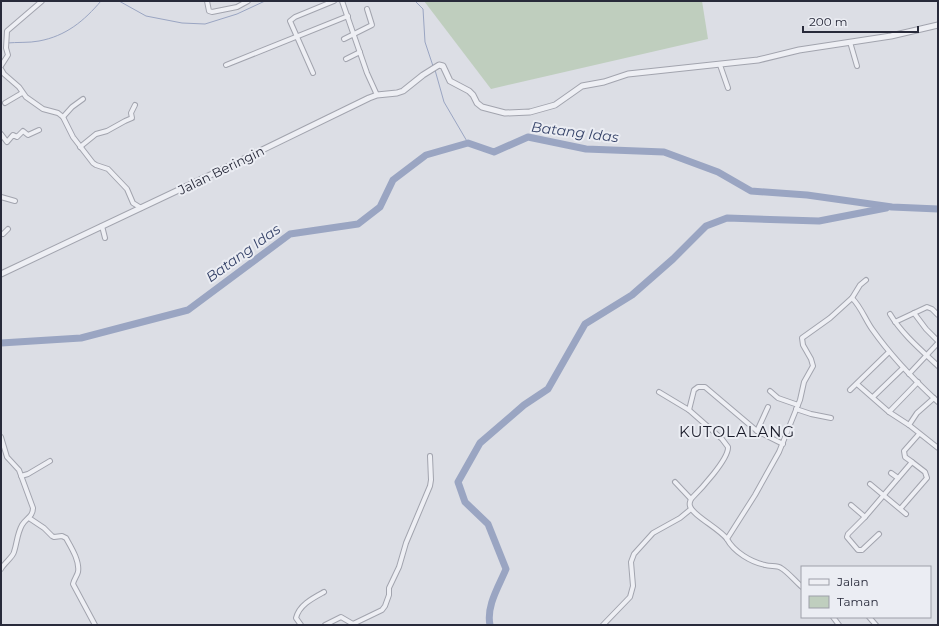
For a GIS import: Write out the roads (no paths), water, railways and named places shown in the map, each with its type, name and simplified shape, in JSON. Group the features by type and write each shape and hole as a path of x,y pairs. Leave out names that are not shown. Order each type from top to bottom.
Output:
{"street":[{"path":"1,66 8,55 6,48 6,37 8,30 42,1"},
{"path":"207,1 210,11 212,12 236,6 248,1"},
{"path":"313,73 291,24 291,20 334,1"},
{"path":"342,1 377,95"},
{"path":"344,39 354,33 372,26 367,9"},
{"path":"226,65 348,16"},
{"path":"728,88 720,65 758,60 804,49 902,34 938,25"},
{"path":"850,42 858,66"},
{"path":"346,59 360,52"},
{"name":"Jalan Beringin","path":"1,274 377,95 400,92 438,65 443,66 450,82 469,91 479,106 505,113 530,112 547,108 555,105 582,86 604,82 628,74 670,68 720,65"},
{"path":"1,69 4,74 19,87 26,98 43,109 58,113 63,117 65,124 80,147 96,165 108,169 127,189 132,202 140,208"},
{"path":"5,104 22,93"},
{"path":"63,117 72,107 83,99"},
{"path":"80,147 96,134 107,132 131,119 131,113 135,105"},
{"path":"1,134 7,142 12,135 17,137 23,131 28,135 39,130"},
{"path":"1,198 15,201"},
{"path":"102,226 106,238"},
{"path":"2,235 8,228"},
{"path":"727,539 761,485 783,444 802,394 804,382 813,366 802,339 830,318 852,298 860,285 866,280"},
{"path":"852,298 858,305 871,329 889,352 938,402"},
{"path":"895,322 928,307 932,308 938,315"},
{"path":"909,374 938,342 914,313"},
{"path":"890,314 895,322 918,348 938,366"},
{"path":"850,390 889,352"},
{"path":"873,397 903,368"},
{"path":"889,412 918,382"},
{"path":"857,384 889,412 909,425 938,448"},
{"path":"689,410 694,390 698,387 705,387 757,430 783,444"},
{"path":"770,391 778,398 811,414 831,418"},
{"path":"659,392 689,410 722,439 728,447 727,455 707,482 691,499 689,503 691,509 720,531 730,544 746,558 766,566 781,568 801,586"},
{"path":"909,425 917,413 934,398"},
{"path":"757,430 768,407"},
{"path":"901,508 927,478 925,472 905,456 904,451 919,434"},
{"path":"1,437 8,460 17,468 33,508 32,514 24,522 20,530 14,554 6,561 1,570"},
{"path":"325,625 341,617 351,623 355,623 382,610 385,606 389,595 389,588 399,567 406,543 430,486 430,456"},
{"path":"22,478 50,461"},
{"path":"879,534 862,550 858,550 848,539 848,534 865,517 912,462"},
{"path":"891,473 898,478"},
{"path":"675,482 691,499"},
{"path":"870,484 901,508 906,514"},
{"path":"850,505 865,517"},
{"path":"603,625 630,597 633,586 631,562 634,554 653,533 680,518 691,509"},
{"path":"29,518 44,528 52,536 62,536 66,538 78,567 73,584 95,625"},
{"path":"301,625 296,618 300,610 308,601 324,592"}],"waterway":[{"path":"7,43 35,42 49,39 58,35 74,27 101,1"},
{"path":"119,1 146,16 182,23 205,24 237,14 265,1"},
{"path":"415,1 423,9 425,42 433,66"},
{"path":"435,70 444,102 468,143"},
{"name":"Batang Idas","path":"1,343 81,338 188,310 290,234 358,224 380,207 393,180 426,155 468,143 494,152 528,137 586,149 664,152 718,172 751,191 807,195 892,207 938,209"},
{"path":"490,625 489,618 491,603 506,569 488,524 465,502 458,482 480,443 524,405 548,389 585,324 632,295 673,259 706,226 727,218 819,221 886,208"}],"district":[{"name":"KUTOLALANG","path":"737,432"}]}
